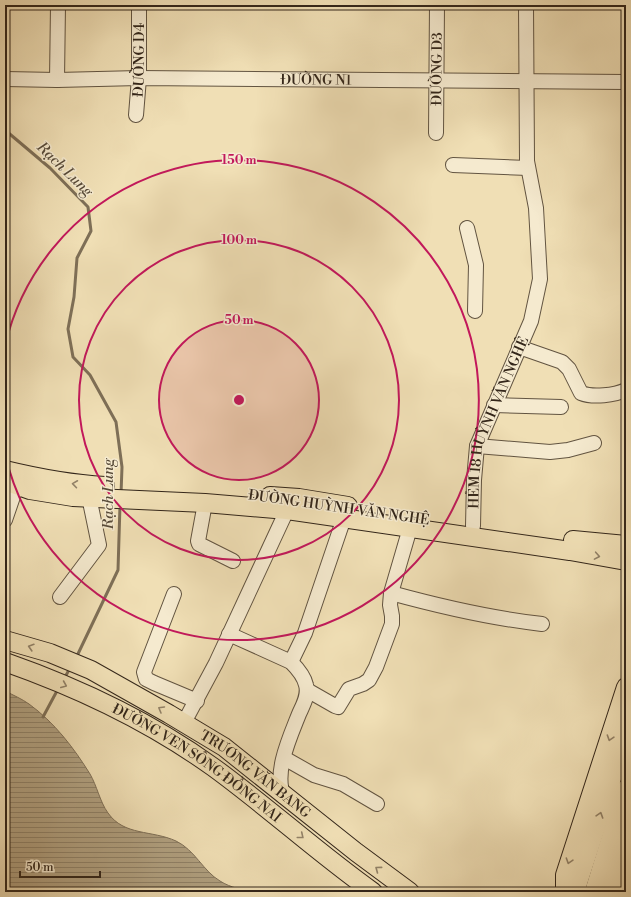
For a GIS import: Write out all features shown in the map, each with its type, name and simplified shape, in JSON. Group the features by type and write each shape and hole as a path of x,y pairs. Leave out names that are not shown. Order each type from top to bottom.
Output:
{"main road":[{"name":"ĐƯỜNG HUỲNH VĂN NGHỆ","path":"5,470 43,479 85,485 121,493 205,503 287,510 570,551 626,561"},
{"name":"ĐƯỜNG HUỲNH VĂN NGHỆ","path":"11,483 30,490 73,497 89,497 121,493 238,493 298,498 473,526 579,541 626,545"},
{"name":"TRƯƠNG VĂN BANG","path":"5,640 56,656 91,670 163,710 228,750 356,852 410,892"},
{"name":"ĐƯỜNG VEN SÔNG ĐỒNG NAI","path":"5,662 82,692 122,711 162,734 212,767 373,892"},
{"path":"566,892 565,875 626,687"},
{"path":"575,892 626,735"},
{"path":"594,892 626,789"},
{"path":"610,892 626,842"}],"street":[{"path":"57,80 58,5"},
{"name":"ĐƯỜNG D4","path":"136,115 139,78 139,5"},
{"name":"ĐƯỜNG D3","path":"436,133 437,5"},
{"name":"HẺM 18 HUỲNH VĂN NGHỆ","path":"473,526 474,480 477,446 530,321 540,279 536,208 528,168 525,81 526,5"},
{"name":"ĐƯỜNG N1","path":"5,79 57,80 139,78 626,82"},
{"path":"453,165 528,168"},
{"path":"467,228 476,265 475,311"},
{"path":"520,347 562,362 569,369 581,393 587,395 618,394 626,390"},
{"path":"494,406 561,407"},
{"path":"477,446 550,452 568,450 594,443"},
{"path":"5,520 11,483"},
{"path":"60,597 99,545 89,497"},
{"path":"205,503 198,541 199,544 233,561"},
{"path":"228,750 188,725 187,717 197,701 287,510"},
{"path":"291,662 305,633 344,518"},
{"path":"307,690 335,706 338,706 350,689 369,680 376,667 392,624 390,605 391,593 410,528"},
{"path":"391,593 442,607 498,619 542,624"},
{"path":"174,594 144,672 146,678 154,683 197,701"},
{"path":"229,634 291,662 302,675 306,683 307,690 305,700 284,758 280,774 280,782 282,792 290,808 308,823 330,836"},
{"path":"284,758 314,774 343,784 377,804"}],"shaded area":[{"path":"5,691 29,704 47,719 63,736 90,774 105,809 122,826 139,832 158,835 176,841 194,855 214,877 220,881 233,887 255,892 5,892"}],"waterway":[{"name":"Rạch Lung","path":"5,130 50,168 88,207 91,231 77,258 74,297 68,329 73,357 90,375 116,422 122,467 121,494"},
{"name":"Rạch Lung","path":"76,658 118,570 120,505"},
{"name":"Rạch Lung","path":"64,679 70,668"},
{"name":"Rạch Lung","path":"43,717 58,689"}]}
